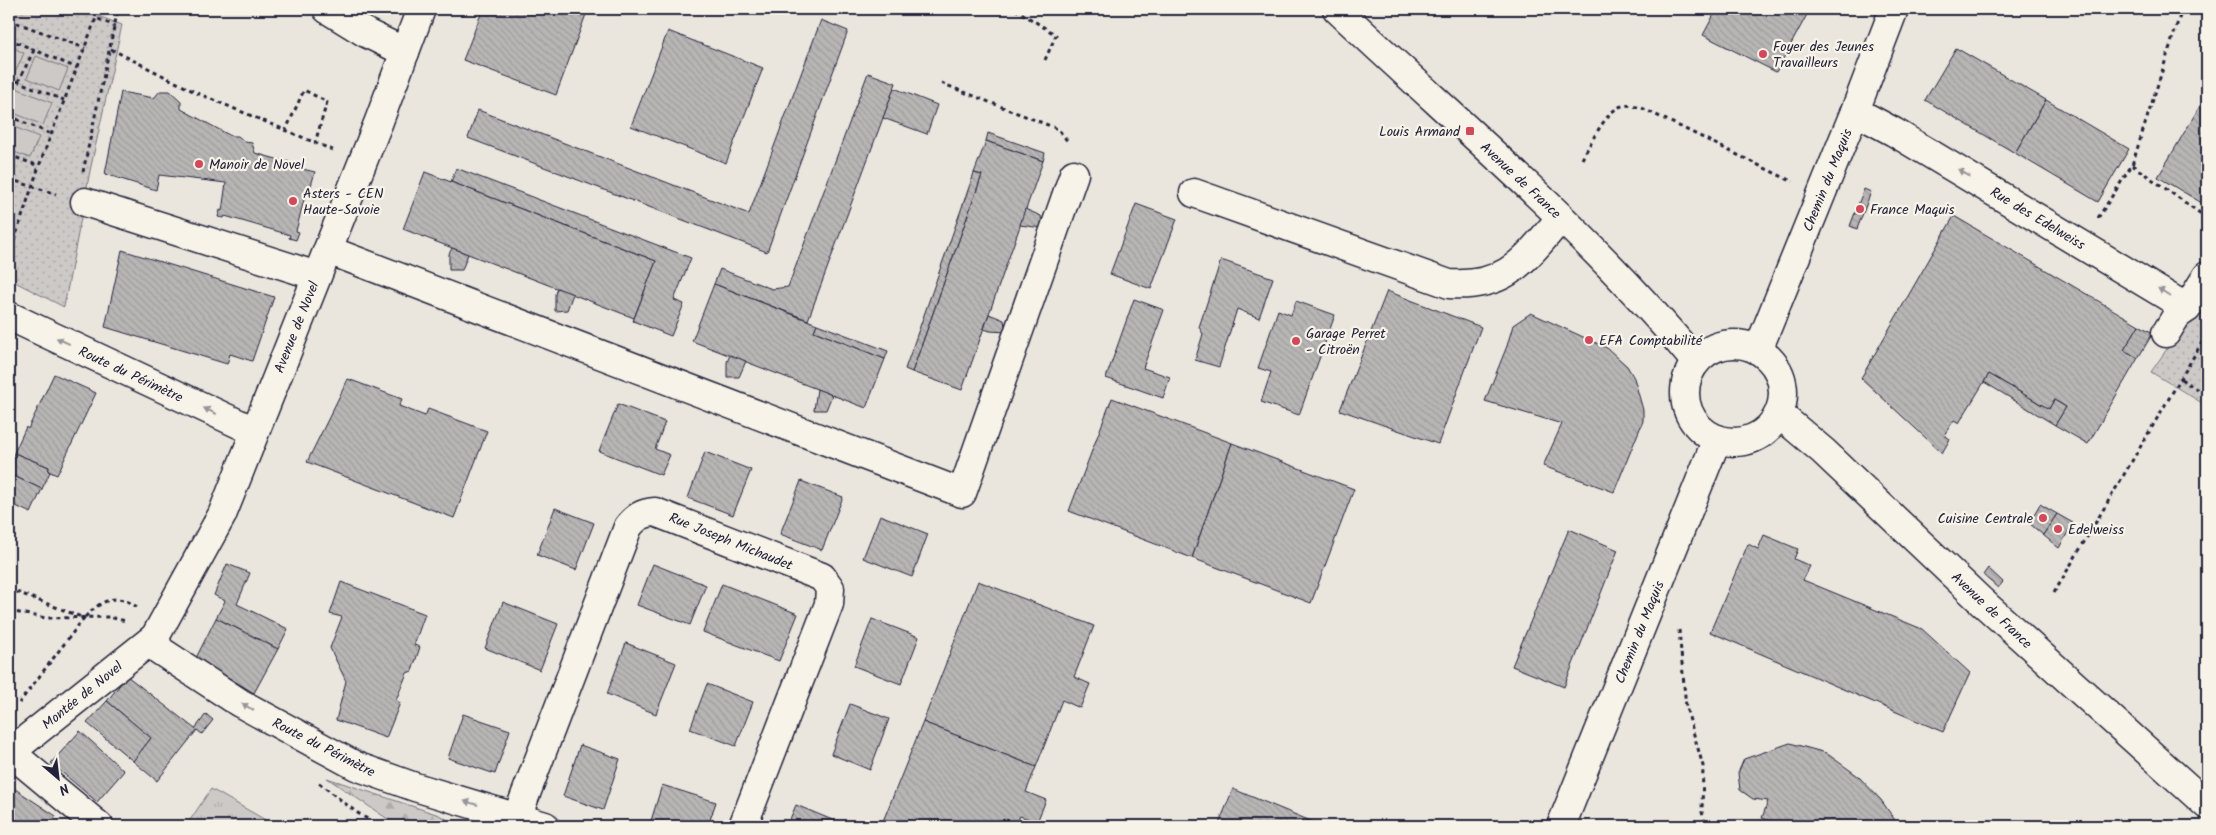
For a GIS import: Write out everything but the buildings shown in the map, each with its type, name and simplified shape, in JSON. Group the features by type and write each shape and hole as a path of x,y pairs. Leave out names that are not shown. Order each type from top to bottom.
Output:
{"street":[{"path":"327,9 366,33 405,52"},
{"name":"Avenue de Novel","path":"158,631 222,515 328,250 421,9"},
{"name":"Avenue de France","path":"1337,9 1410,79 1470,131 1561,218 1663,323 1695,361"},
{"name":"Chemin du Maquis","path":"1758,350 1855,111 1894,9"},
{"name":"Rue des Edelweiss","path":"1855,111 2082,244 2177,319"},
{"path":"328,250 962,493 1074,174"},
{"path":"1194,193 1449,284 1468,286 1487,282 1505,275 1520,264 1561,218"},
{"path":"81,201 317,276"},
{"path":"2177,319 2207,276"},
{"name":"Route du Périmètre","path":"9,316 254,431"},
{"path":"1738,343 1758,350 1777,367 1782,382 1784,397 1779,414 1769,428 1755,438 1739,442 1716,439 1706,434 1694,422 1686,407 1684,390 1687,375 1695,361 1708,351 1722,344 1738,343"},
{"name":"Avenue de France","path":"1779,414 1823,451 1980,600 2207,805"},
{"name":"Chemin du Maquis","path":"1561,826 1716,439"},
{"name":"Rue Joseph Michaudet","path":"517,817 628,527 634,518 644,512 655,512 822,577 830,588 830,604 743,826"},
{"name":"Route du Périmètre","path":"158,631 159,650 240,703 356,766 415,787 545,826"},
{"name":"Montée de Novel","path":"9,752 158,631"},
{"path":"9,752 99,826"}],"path":[{"path":"9,179 81,201 118,9"},
{"path":"1015,9 1056,34 1045,60"},
{"path":"2082,244 2132,165 2182,9"},
{"path":"9,256 39,166 96,18 115,26"},
{"path":"9,20 85,48"},
{"path":"9,39 77,68"},
{"path":"111,49 197,92 285,132 315,143 327,102 304,90 285,132"},
{"path":"18,82 34,50"},
{"path":"9,78 64,100"},
{"path":"942,83 1058,130 1068,140 1071,157 1068,166 1074,174"},
{"path":"1582,159 1607,118 1620,106 1630,105 1642,108 1821,196"},
{"path":"9,116 51,134"},
{"path":"9,155 39,166"},
{"path":"2132,165 2207,218"},
{"path":"2054,593 2207,333 2177,319"},
{"path":"2181,379 2207,396"},
{"path":"9,589 84,618"},
{"path":"17,705 84,618 101,603 114,599 125,599 158,631"},
{"path":"9,611 46,618 109,617 158,631"},
{"path":"1679,630 1686,707 1703,766 1702,812 1706,826"}],"green space":[{"path":"9,9 80,9 122,25 90,171 64,307 9,279"},
{"path":"9,46 24,53 14,75 9,73"},
{"path":"36,56 68,69 59,91 27,78"},
{"path":"9,85 52,103 43,125 9,111"},
{"path":"9,125 39,137 30,158 9,150"},
{"path":"2207,291 2207,406 2151,372"},
{"path":"327,778 439,815 459,826 398,826"},
{"path":"211,789 276,826 186,826"}],"place":[{"name":"Foyer des Jeunes Travailleurs","path":"1763,54"},
{"name":"Louis Armand","path":"1470,131"},
{"name":"Manoir de Novel","path":"199,164"},
{"name":"Asters - CEN Haute-Savoie","path":"293,201"},
{"name":"France Maquis","path":"1860,209"},
{"name":"EFA Comptabilité","path":"1589,340"},
{"name":"Garage Perret - Citroën","path":"1296,341"},
{"name":"Cuisine Centrale","path":"2043,518"},
{"name":"Edelweiss","path":"2058,529"}]}
